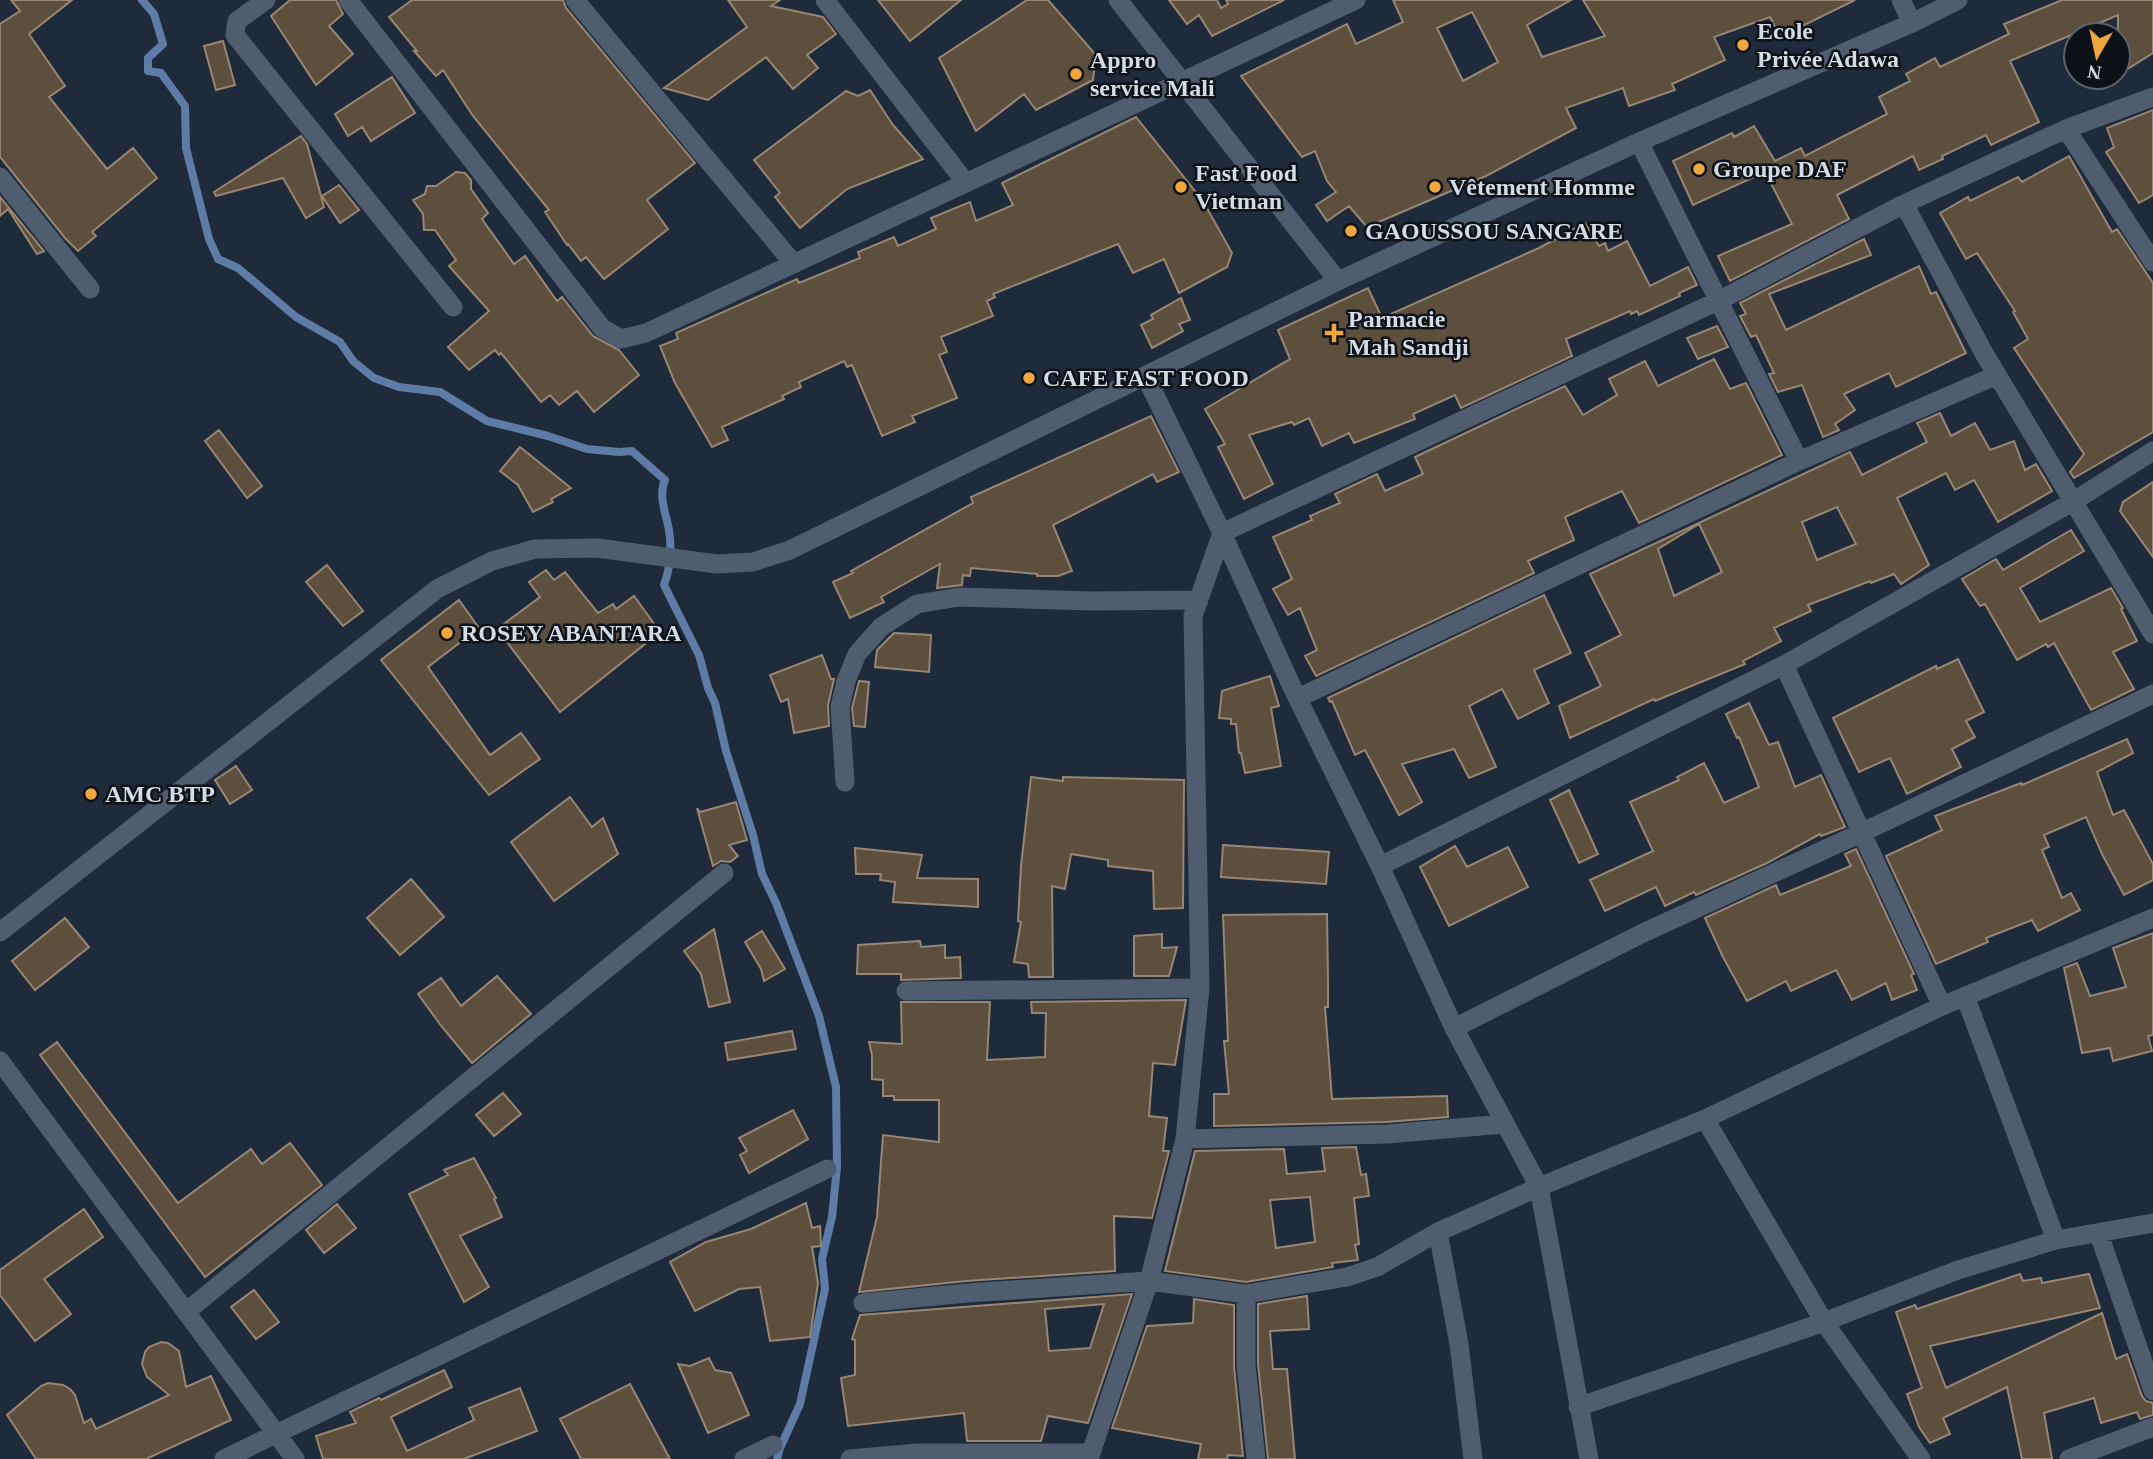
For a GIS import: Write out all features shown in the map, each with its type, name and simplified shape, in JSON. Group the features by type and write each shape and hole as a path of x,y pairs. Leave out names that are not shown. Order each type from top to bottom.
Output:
{"street":[{"path":"266,0 237,21 235,35 453,307"},
{"path":"348,0 602,328 621,339 646,333 1356,0"},
{"path":"575,0 794,264"},
{"path":"825,0 966,183"},
{"path":"1118,0 1338,281"},
{"path":"1901,0 1912,23"},
{"path":"0,932 437,589 492,561 535,549 597,548 716,564 753,562 790,550 1338,281 1639,142 1912,23 1958,0"},
{"path":"850,1459 917,1453 1090,1456 1149,1281 1185,1139 1200,988 1193,616 1222,533 1720,300 1904,204 2066,129 2153,97"},
{"path":"2066,129 2153,262"},
{"path":"1639,142 1800,461"},
{"path":"0,177 90,289"},
{"path":"1904,204 1997,375 2153,634"},
{"path":"1298,698 1800,461 1997,375"},
{"path":"1146,377 1380,866 1454,1028 1539,1186 1589,1459"},
{"path":"1380,866 1784,665 2074,501 2153,451"},
{"path":"845,782 840,707 846,681 858,654 881,627 917,604 959,597 1093,601 1199,600"},
{"path":"1784,665 1942,1006"},
{"path":"1454,1028 1643,933 2153,694"},
{"path":"187,1311 724,873"},
{"path":"863,1303 1149,1281 1245,1293 1348,1278 1377,1267 1438,1232 1539,1186 1705,1119 1942,1006 2153,918"},
{"path":"906,990 1200,988"},
{"path":"1965,996 2056,1240"},
{"path":"0,1060 295,1459"},
{"path":"1705,1119 1824,1322 1921,1459"},
{"path":"1185,1139 1387,1134 1504,1124"},
{"path":"224,1459 827,1169"},
{"path":"1578,1407 1824,1322 1958,1270 2056,1240 2153,1223"},
{"path":"1438,1232 1459,1345 1473,1459"},
{"path":"2099,1234 2153,1391"},
{"path":"1245,1293 1246,1365 1256,1459"},
{"path":"2069,1459 2153,1427"},
{"path":"744,1459 773,1445"}],"building":[{"path":"11,0 72,0 29,34 65,86 49,97 107,169 133,148 157,178 92,232 96,236 78,251 0,157 0,24 20,11"},
{"path":"290,0 336,0 343,14 329,26 353,54 316,85 271,16"},
{"path":"412,0 563,0 566,8 695,163 647,200 668,229 604,279 586,257 581,261 545,212 549,210 473,116 443,70 436,76 389,17"},
{"path":"728,0 780,0 771,6 823,17 836,34 807,55 818,68 793,89 766,57 708,100 664,88 747,27"},
{"path":"878,0 961,0 910,41"},
{"path":"1027,0 1048,0 1096,55 1093,80 1036,110 1024,94 976,131 939,58"},
{"path":"1169,0 1217,0 1221,8 1228,4 1226,0 1284,0 1212,36 1199,15 1187,24"},
{"path":"1393,0 1571,0 1527,25 1542,57 1605,36 1583,0 1855,0 1780,37 1770,17 1714,37 1725,60 1672,84 1675,90 1629,106 1623,88 1566,108 1576,128 1486,176 1367,227 1349,206 1327,221 1316,205 1336,192 1327,181 1315,151 1302,157 1241,76 1347,24 1356,44 1403,22","holes":["1472,12 1498,62 1463,81 1437,28"]},
{"path":"2062,0 2153,0 2153,53 2132,66 2132,21 2118,21 2118,15 2104,21 2062,21 2062,39 2010,61 2039,122 1991,145 1986,135 1919,170 1913,156 1837,195 1849,219 1730,281 1718,256 1792,224 1765,172 1693,205 1673,161 1732,133 1734,137 1754,126 1775,161 1801,148 1805,156 1887,114 1879,97 1910,81 1906,74 1935,58 1940,67 2009,34 2004,24"},
{"path":"223,41 235,85 216,90 204,46"},
{"path":"392,77 415,113 371,141 362,127 348,136 335,114"},
{"path":"870,90 893,125 923,159 847,189 800,228 775,197 780,193 754,160 846,91 858,96"},
{"path":"2153,110 2153,195 2139,203 2106,152 2114,147 2107,128"},
{"path":"1136,117 1203,201 1232,253 1227,267 1179,293 1164,259 1133,273 1118,244 993,294 995,297 987,301 993,316 941,337 947,352 939,355 957,398 912,416 915,422 882,436 852,365 847,367 844,361 799,382 801,387 782,396 784,399 722,427 728,440 712,447 675,383 660,346 678,339 676,333 797,279 799,283 860,258 858,252 894,237 898,246 936,229 931,218 970,202 976,221 1013,205 1002,183"},
{"path":"301,136 307,144 324,207 306,218 283,178 216,196 214,192"},
{"path":"2069,156 2112,232 2117,229 2153,283 2153,432 2074,478 2070,472 2084,454 2014,348 2028,339 2013,312 2015,311 1977,253 1966,259 1940,213 1968,197 1970,201 2018,177 2022,182"},
{"path":"456,172 465,173 471,180 471,189 488,213 482,219 514,264 525,256 557,301 562,297 593,336 619,350 639,375 594,412 577,391 559,405 550,395 541,402 501,353 499,355 495,350 469,370 448,347 489,311 449,266 456,260 435,230 424,230 423,214 413,200 425,194 427,186 436,186"},
{"path":"339,185 359,210 340,223 322,196"},
{"path":"0,197 44,251 37,254 8,209 0,216"},
{"path":"1585,223 1599,246 1605,243 1608,251 1627,241 1650,286 1688,267 1697,285 1639,315 1637,311 1631,314 1630,311 1566,339 1572,356 1461,408 1455,395 1413,414 1415,419 1354,443 1349,433 1322,446 1309,418 1294,425 1292,422 1249,435 1273,484 1244,499 1218,447 1225,444 1205,409 1290,359 1278,330 1368,288 1382,318 1539,248"},
{"path":"1864,239 1871,255 1769,294 1786,330 1919,266 1931,294 1936,292 1966,353 1896,387 1889,373 1844,394 1855,410 1835,424 1839,430 1823,437 1802,385 1778,392 1769,374 1774,373 1756,335 1751,337 1740,316 1746,314 1740,303"},
{"path":"1181,298 1190,320 1179,324 1183,331 1152,348 1141,325 1153,319 1151,315"},
{"path":"1717,326 1728,347 1698,359 1687,338"},
{"path":"1714,359 1730,389 1746,383 1782,455 1639,523 1622,491 1565,517 1574,540 1528,561 1534,573 1316,676 1305,656 1317,650 1300,608 1288,615 1273,589 1292,579 1273,537 1312,520 1310,516 1340,503 1335,494 1377,474 1385,491 1423,474 1415,457 1565,386 1583,415 1617,395 1609,379 1645,361 1658,386"},
{"path":"1940,413 1951,436 1975,423 1990,450 2014,441 2025,470 2036,464 2052,491 1998,522 1974,480 1955,490 1946,473 1897,498 1929,565 1901,584 1894,574 1808,605 1811,611 1774,628 1781,641 1743,661 1745,664 1655,701 1654,699 1570,738 1559,706 1601,686 1585,653 1621,635 1590,574 1850,452 1862,475 1927,442 1917,423","holes":["1837,507 1856,544 1817,560 1802,522","1699,524 1722,572 1674,596 1658,549"]},
{"path":"1151,416 1179,472 1157,482 1153,474 1053,525 1072,571 1058,576 1037,576 971,568 970,576 963,575 962,585 937,588 940,564 881,597 884,602 850,618 833,582 973,503 971,497"},
{"path":"219,430 262,486 247,498 205,441"},
{"path":"520,447 571,488 551,499 553,502 533,512 518,485 500,471"},
{"path":"2153,482 2153,557 2120,511 2123,502"},
{"path":"2071,530 2084,551 2020,588 2040,622 2111,588 2123,608 2121,609 2137,641 2113,652 2134,689 2091,710 2054,643 2048,647 2046,644 2017,660 1985,604 1980,606 1962,579 1996,559 2003,570"},
{"path":"327,565 363,611 343,626 306,582"},
{"path":"546,570 554,580 565,572 598,613 613,604 616,609 634,596 660,632 560,712 497,629 540,597 529,582"},
{"path":"1544,595 1571,653 1534,670 1549,703 1518,719 1502,689 1469,706 1496,767 1469,778 1454,749 1402,764 1422,802 1399,815 1365,750 1355,755 1332,701 1328,698"},
{"path":"459,600 479,628 428,667 490,755 521,733 540,759 489,795 381,660"},
{"path":"894,633 931,635 929,672 875,667 877,650"},
{"path":"822,655 831,679 834,679 828,705 829,726 794,733 788,699 781,702 770,675"},
{"path":"1958,659 1984,712 1966,721 1975,737 1952,749 1961,767 1907,794 1890,758 1859,772 1833,718 1936,666 1937,669"},
{"path":"1270,676 1279,706 1271,708 1281,766 1245,773 1239,753 1236,724 1231,724 1231,719 1219,718 1222,691"},
{"path":"859,681 869,682 865,727 854,726 852,708"},
{"path":"1749,703 1769,745 1778,742 1795,787 1821,775 1845,827 1821,836 1820,834 1767,863 1665,906 1656,887 1605,911 1590,880 1653,851 1630,802 1679,780 1677,777 1704,763 1724,803 1759,787 1739,737 1737,738 1726,714"},
{"path":"2127,739 2133,753 2097,772 2113,815 2124,810 2153,864 2153,880 2124,895 2086,817 2044,835 2049,847 2042,850 2062,898 2071,893 2080,910 2038,931 2032,920 1986,938 1988,942 1936,964 1886,856 1942,830 1935,816 2021,783 2022,785"},
{"path":"236,766 252,790 230,804 215,780"},
{"path":"1031,777 1063,781 1063,777 1184,780 1183,908 1154,909 1153,871 1108,866 1108,860 1071,854 1065,889 1052,886 1053,977 1029,977 1028,964 1014,962 1021,922 1018,921 1021,866"},
{"path":"1569,790 1598,854 1579,863 1550,800"},
{"path":"570,797 592,827 603,818 618,854 554,901 511,842"},
{"path":"736,802 747,840 729,845 738,856 730,862 721,861 713,866 697,808 700,812"},
{"path":"1223,845 1329,852 1326,884 1221,877"},
{"path":"1455,846 1467,867 1508,847 1528,887 1449,926 1420,867"},
{"path":"855,848 922,855 917,878 978,879 978,907 893,902 895,882 880,880 881,874 856,874"},
{"path":"1856,849 1914,974 1911,975 1917,990 1892,1000 1886,983 1852,1000 1836,970 1791,991 1786,981 1747,1001 1705,918 1776,885 1780,895 1851,866 1845,854"},
{"path":"411,879 444,917 400,955 367,918"},
{"path":"1327,914 1328,1007 1325,1007 1332,1099 1447,1096 1448,1117 1386,1122 1214,1126 1214,1094 1229,1094 1224,1041 1228,1041 1223,915"},
{"path":"65,918 89,947 35,990 12,961"},
{"path":"714,929 730,1002 709,1007 701,974 684,951"},
{"path":"762,931 785,969 764,981 761,969 745,942"},
{"path":"2153,933 2153,1035 2148,1036 2152,1051 2113,1061 2110,1048 2082,1053 2064,968 2077,963 2090,996 2126,987 2113,948"},
{"path":"1162,934 1162,948 1177,947 1169,976 1134,976 1134,936"},
{"path":"920,941 921,947 945,945 945,958 960,957 961,978 901,980 901,974 857,974 858,945"},
{"path":"497,976 531,1014 472,1063 418,994 441,978 461,1006"},
{"path":"1186,1000 1175,1065 1153,1063 1149,1116 1167,1118 1163,1151 1169,1151 1152,1218 1114,1216 1115,1271 966,1281 859,1292 877,1217 883,1135 939,1142 939,1100 894,1100 894,1096 883,1096 883,1080 872,1079 869,1042 902,1044 901,1002 990,1002 987,1060 1045,1057 1046,1013 1032,1013 1031,1002"},
{"path":"792,1031 796,1049 728,1060 725,1043"},
{"path":"57,1042 178,1203 251,1149 262,1164 290,1143 322,1185 205,1277 40,1055"},
{"path":"503,1093 521,1114 494,1136 476,1115"},
{"path":"793,1110 808,1139 749,1173 740,1155 747,1151 739,1138"},
{"path":"1356,1147 1361,1175 1366,1174 1369,1196 1354,1198 1358,1260 1246,1282 1165,1271 1195,1151 1284,1149 1287,1174 1325,1171 1322,1148","holes":["1310,1197 1315,1242 1276,1248 1270,1200"]},
{"path":"474,1158 496,1198 494,1199 502,1217 460,1236 489,1287 464,1302 409,1194 448,1175 444,1170"},
{"path":"806,1203 812,1228 820,1226 821,1246 812,1247 818,1283 810,1337 770,1341 760,1287 739,1289 695,1311 670,1262 706,1242 751,1229"},
{"path":"337,1204 356,1228 324,1253 306,1230"},
{"path":"84,1209 103,1237 44,1279 71,1314 35,1341 0,1295 0,1270"},
{"path":"2020,1274 2023,1281 2041,1278 2042,1283 2089,1274 2100,1308 1930,1346 1946,1388 2102,1313 2116,1359 2127,1354 2142,1396 2153,1403 2153,1415 2140,1419 2137,1412 2101,1423 2094,1398 2044,1413 2052,1459 2022,1459 2007,1387 1943,1418 1950,1434 1930,1443 1919,1427 1907,1394 1922,1388 1896,1312 1915,1305 1917,1309"},
{"path":"254,1290 279,1322 256,1339 231,1307"},
{"path":"1132,1294 1088,1423 1048,1416 1041,1441 967,1441 964,1413 848,1426 841,1378 855,1375 855,1340 852,1339 860,1315","holes":["1104,1304 1090,1348 1049,1351 1045,1309"]},
{"path":"1307,1296 1309,1329 1270,1331 1273,1369 1287,1369 1295,1459 1268,1459 1258,1364 1258,1304"},
{"path":"1194,1299 1234,1305 1234,1366 1243,1456 1198,1459 1201,1444 1112,1428 1147,1326 1193,1323"},
{"path":"161,1342 168,1343 179,1351 186,1387 211,1376 231,1420 146,1459 36,1459 7,1415 48,1383 70,1389 75,1395 84,1423 91,1419 96,1429 169,1395 147,1377 142,1364 149,1347"},
{"path":"709,1358 715,1370 731,1373 749,1415 708,1433 678,1364 690,1366"},
{"path":"444,1370 452,1387 391,1417 407,1451 474,1420 469,1408 520,1388 537,1431 464,1459 323,1459 316,1436 356,1423 350,1412"},
{"path":"630,1384 670,1459 581,1459 560,1419"}],"waterway":[{"path":"142,0 154,14 163,44 148,58 148,71 161,73 185,106 186,148 209,239 218,259 238,268 296,317 340,342 353,361 374,378 399,387 440,392 487,421 587,449 632,451 665,480 662,498 671,551 664,585 699,655 753,835 762,874 776,903 819,1016 836,1087 837,1167 832,1217 822,1259 825,1289 800,1404 777,1459"}],"place":[{"name":"Ecole Privée Adawa","path":"1743,45"},
{"name":"Appro service Mali","path":"1076,74"},
{"name":"Groupe DAF","path":"1699,169"},
{"name":"Fast Food Vietman","path":"1181,187"},
{"name":"Vêtement Homme","path":"1435,187"},
{"name":"GAOUSSOU SANGARE","path":"1351,231"},
{"name":"Parmacie Mah Sandji","path":"1334,333"},
{"name":"CAFE FAST FOOD","path":"1029,378"},
{"name":"ROSEY ABANTARA","path":"447,633"},
{"name":"AMC BTP","path":"91,794"}]}
